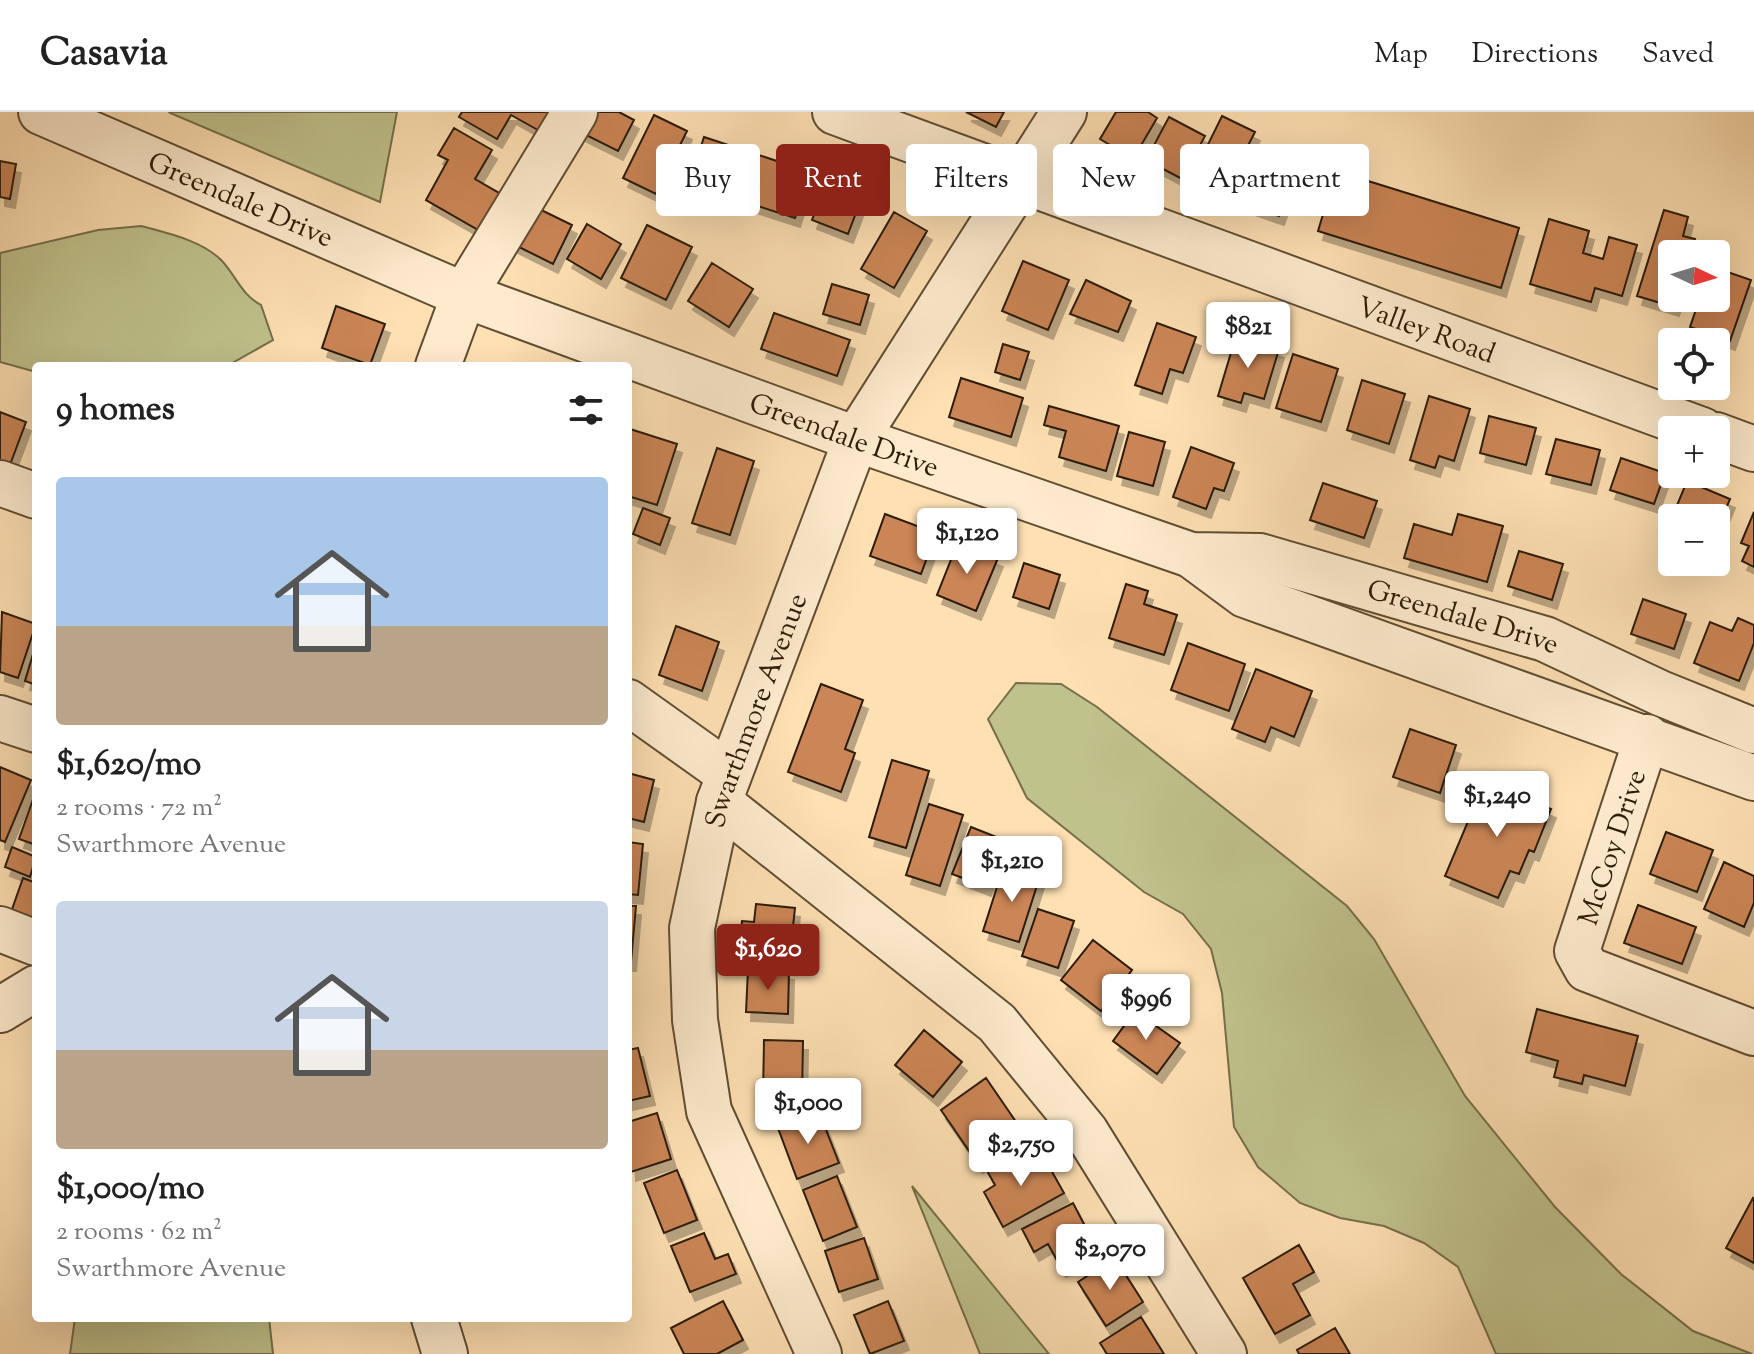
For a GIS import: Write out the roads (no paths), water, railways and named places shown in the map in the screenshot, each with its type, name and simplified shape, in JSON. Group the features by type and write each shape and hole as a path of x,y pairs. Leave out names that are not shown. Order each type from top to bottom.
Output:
{"street":[{"name":"Greendale Drive","path":"41,112 464,295 856,439 1191,555 1260,556 1545,639 1660,693 1754,731"},
{"path":"439,362 464,295 575,112"},
{"name":"Valley Road","path":"835,112 922,144"},
{"name":"Swarthmore Avenue","path":"1037,154 1064,112"},
{"name":"Valley Road","path":"1037,186 1664,416"},
{"name":"Swarthmore Avenue","path":"819,1354 709,1111 695,1020 692,928 724,788 856,439 997,216"},
{"path":"1730,440 1754,449"},
{"path":"0,483 32,495"},
{"path":"1191,555 1245,595 1754,778"},
{"path":"632,706 997,1023 1086,1132 1224,1354"},
{"path":"0,718 32,729"},
{"name":"McCoy Drive","path":"1647,737 1577,951 1587,969 1754,1033"},
{"path":"0,929 32,941"},
{"path":"0,1010 32,990"},
{"path":"435,1322 445,1354"}]}
